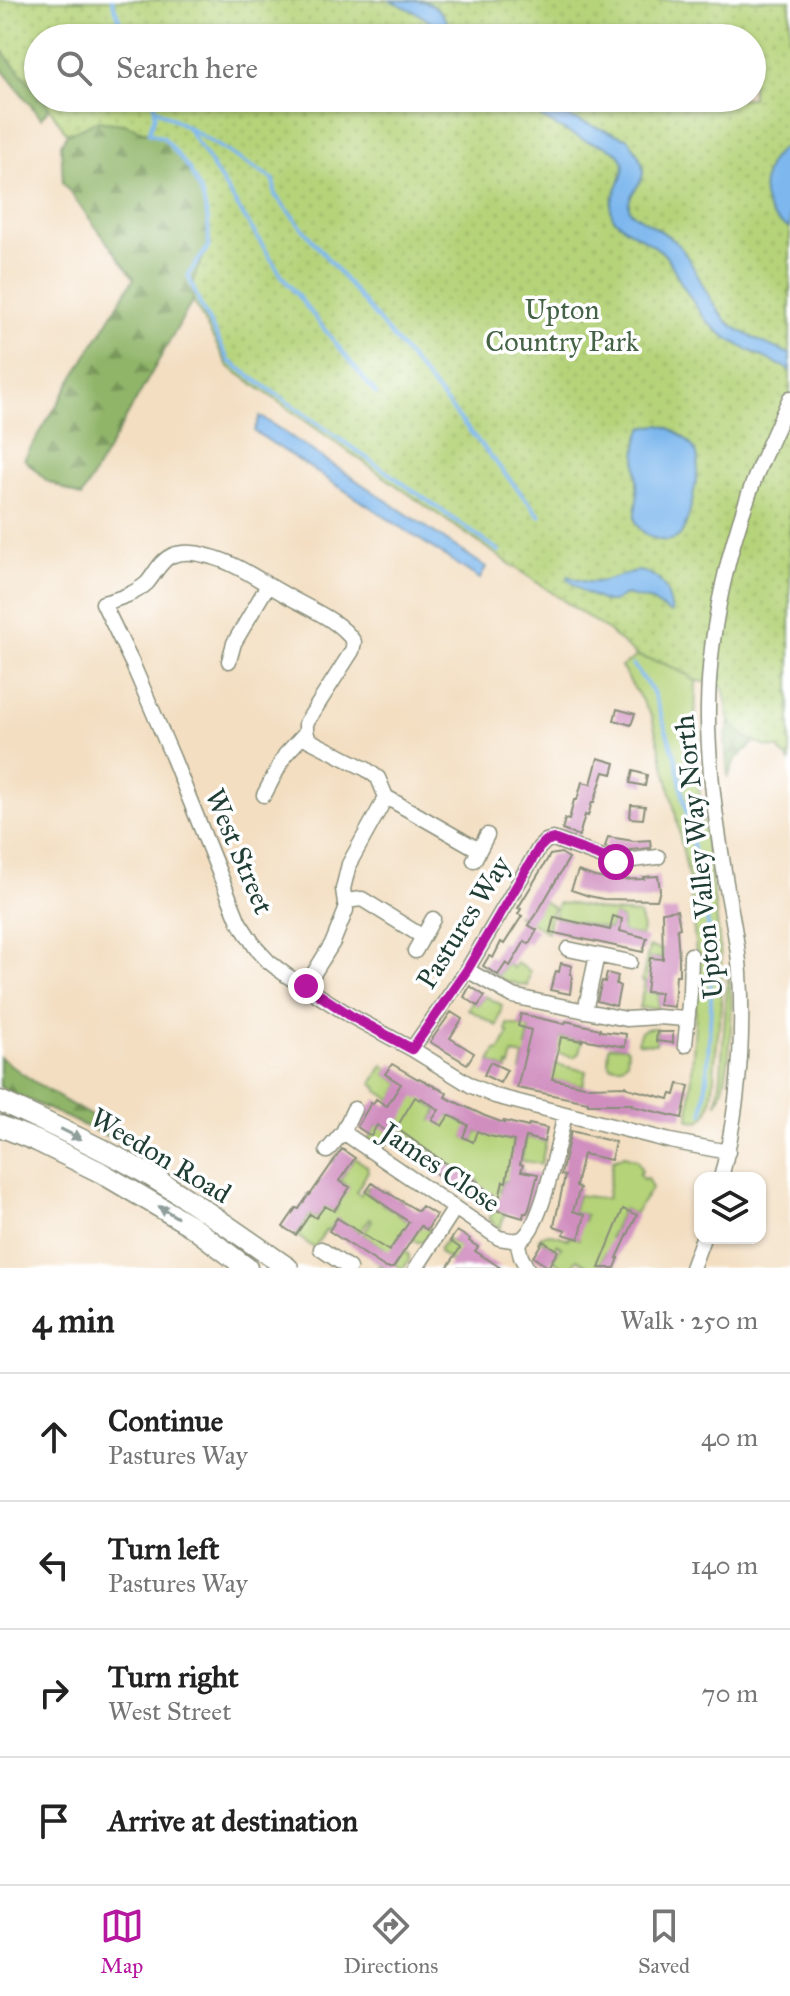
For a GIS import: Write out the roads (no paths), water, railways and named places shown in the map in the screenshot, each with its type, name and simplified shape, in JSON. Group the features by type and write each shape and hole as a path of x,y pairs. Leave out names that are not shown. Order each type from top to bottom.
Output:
{"highway":[{"name":"Weedon Road","path":"0,1101 125,1161 288,1268"},
{"name":"Weedon Road","path":"0,1126 100,1172 190,1225 247,1268"}],"street":[{"name":"Upton Valley Way North","path":"723,1172 740,1057 740,973 712,782 707,711 709,673 721,599 745,506 790,398"},
{"name":"West Street","path":"268,585 233,565 209,556 188,553 171,556 136,591 103,603 173,758 239,922 256,948 269,962 351,1016 472,1086 495,1096 677,1143 728,1152"},
{"path":"229,661 234,643 268,585 330,620 349,634 354,642 352,651 306,723 309,740 366,769 378,778 386,797 477,855 487,835"},
{"path":"264,795 285,755 306,732"},
{"path":"306,986 333,942 346,910 343,889 349,864 386,797"},
{"name":"Pastures Way","path":"412,1049 467,970 546,841 553,839 616,862 658,857"},
{"path":"345,901 362,899 423,937"},
{"path":"415,951 433,919"},
{"path":"568,949 630,962"},
{"path":"585,1011 597,955"},
{"path":"685,1045 691,955"},
{"path":"467,970 513,996 626,1019 687,1019"},
{"name":"James Close","path":"327,1151 343,1132 354,1109"},
{"name":"James Close","path":"343,1132 499,1238 517,1241 532,1229 540,1211 565,1115"},
{"path":"416,1268 455,1208"},
{"path":"517,1241 527,1268"},
{"path":"692,1268 701,1244"},
{"path":"321,1249 349,1268"}],"water":[{"path":"389,0 425,2 438,9 448,24 432,24 412,10"},
{"path":"532,112 557,112 629,139 643,169 641,180 630,199 630,211 677,243 714,305 728,322 790,354 790,370 735,343 715,329 698,309 663,253 613,217 611,203 624,165 619,155"},
{"path":"790,142 790,228 772,215 764,196 764,186 769,165"},
{"path":"260,416 486,567 480,579 254,431"},
{"path":"657,425 673,430 684,438 693,447 697,458 696,480 684,529 675,539 668,540 647,535 637,525 635,517 639,436 643,428"},
{"path":"637,571 658,579 669,597 672,612 652,601 625,595 613,602 606,602 585,593 567,579 568,576 595,582"}],"waterway":[{"path":"112,0 121,24"},
{"path":"155,112 149,133 164,138 190,170 202,195 208,220 209,246 188,275 229,361 499,551"},
{"path":"162,112 187,127 282,276 376,394"},
{"path":"187,127 274,180 275,195 540,516"},
{"path":"633,665 653,692 676,759 710,935 711,1006 703,1113"}],"park label":[{"name":"Upton Country Park","path":"562,325"}]}
